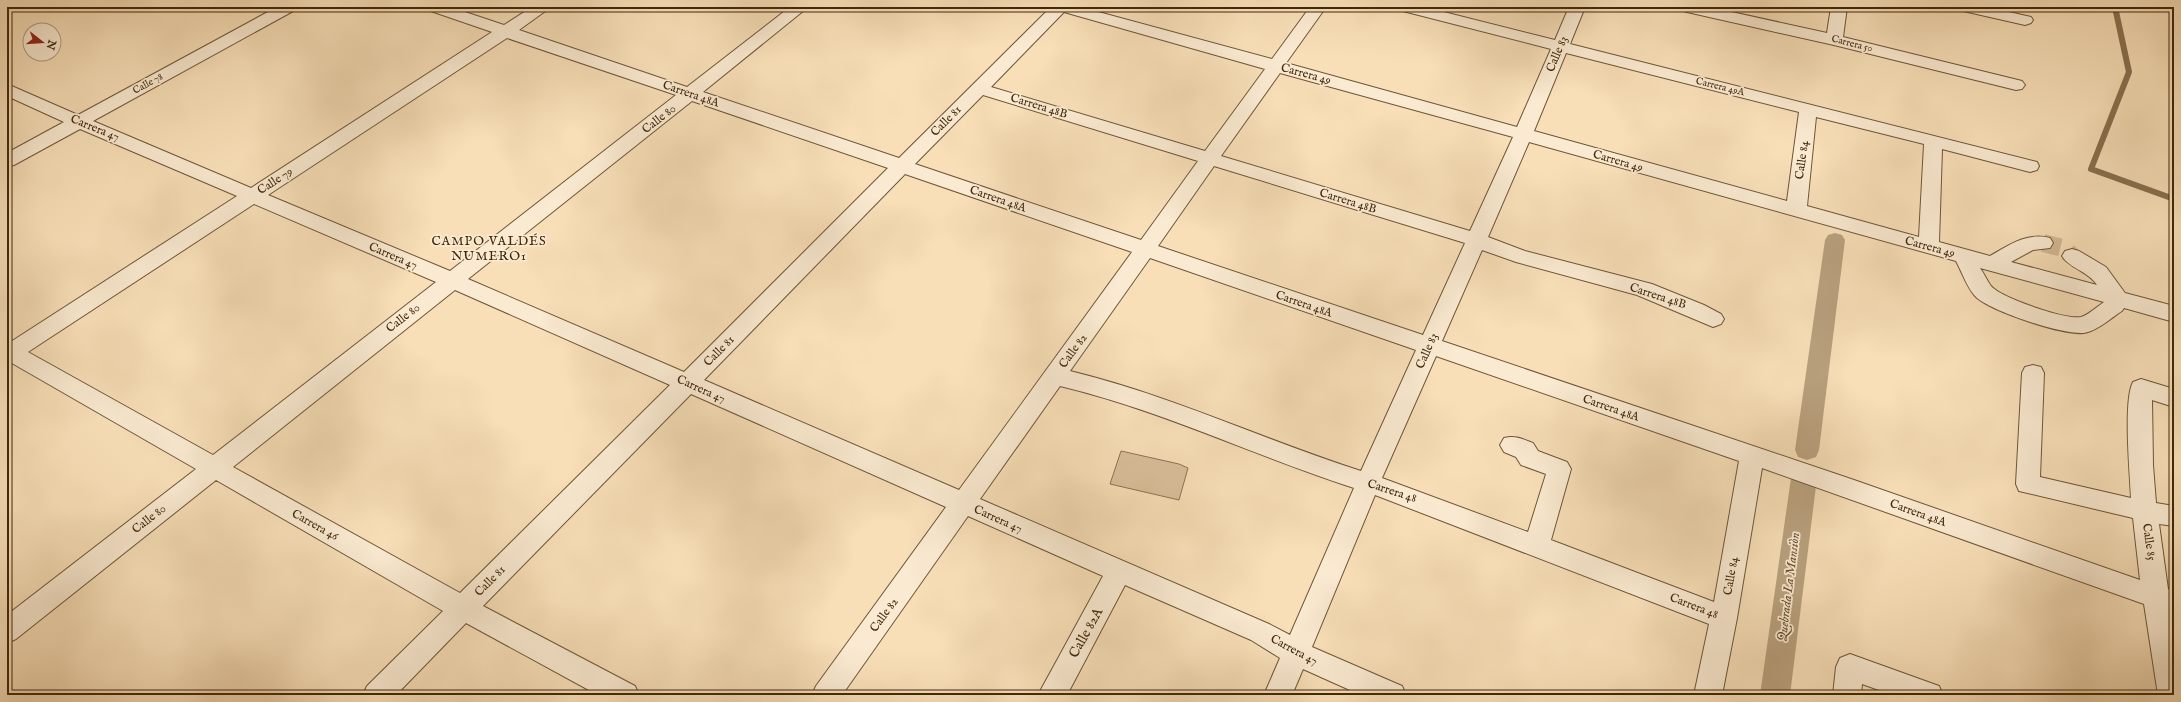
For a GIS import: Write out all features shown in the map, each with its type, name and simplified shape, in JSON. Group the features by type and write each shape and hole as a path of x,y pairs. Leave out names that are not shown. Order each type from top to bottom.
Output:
{"street":[{"name":"Calle 78","path":"7,161 289,7"},
{"name":"Carrera 48A","path":"434,7 506,30 1428,347 1845,487 2165,600"},
{"name":"Calle 79","path":"8,352 252,196 542,7"},
{"name":"Calle 80","path":"7,631 451,280 691,94 800,7"},
{"name":"Carrera 49","path":"1061,7 2174,314"},
{"name":"Calle 81","path":"377,695 1061,7"},
{"name":"Calle 82","path":"826,695 1318,7"},
{"name":"Carrera 49A","path":"1405,7 2030,166"},
{"name":"Calle 83","path":"1278,695 1368,483 1523,135 1577,7"},
{"name":"Carrera 50","path":"1687,7 1834,40 2016,86"},
{"path":"1834,40 1839,7"},
{"path":"1965,7 2025,20"},
{"name":"Carrera 47","path":"7,89 252,196 451,280 1119,572 1260,632 1296,653 1392,695"},
{"name":"Carrera 48B","path":"981,89 1476,240 1500,252 1586,273 1687,304 1713,319"},
{"name":"Calle 84","path":"1797,210 1797,198 1808,110"},
{"path":"1929,247 1933,141"},
{"path":"1991,264 2029,243 2043,243"},
{"path":"1963,256 1984,292 2005,305 2065,323 2084,325 2114,306 2117,298 2099,272 2072,256"},
{"name":"Carrera 46","path":"8,352 462,608 625,695"},
{"path":"2033,373 2028,484 2145,511 2174,516"},
{"name":"Carrera 48","path":"1055,376 1142,401 1321,468 1408,496 1724,618"},
{"name":"Calle 85","path":"2172,695 2165,600 2145,511 2139,416 2141,388 2174,398"},
{"path":"1512,445 1525,450 1529,458 1559,469 1537,545"},
{"name":"Calle 84","path":"1708,695 1724,618 1752,456"},
{"name":"Calle 82A","path":"1052,695 1119,572"},
{"path":"1847,695 1850,667 1917,693"}],"shaded area":[{"path":"1121,451 1179,464 1188,468 1179,500 1110,484"}],"waterway":[{"path":"2115,7 2129,72 2091,169 2174,199"},
{"name":"Quebrada La Mansiòn","path":"1807,450 1835,240"},
{"name":"Quebrada La Mansiòn","path":"1775,695 1804,478"}],"tunnel":[{"path":"2043,243 2063,248 2072,256"}],"district":[{"name":"CAMPO VALDÉS NUMERO1","path":"489,248"}]}
